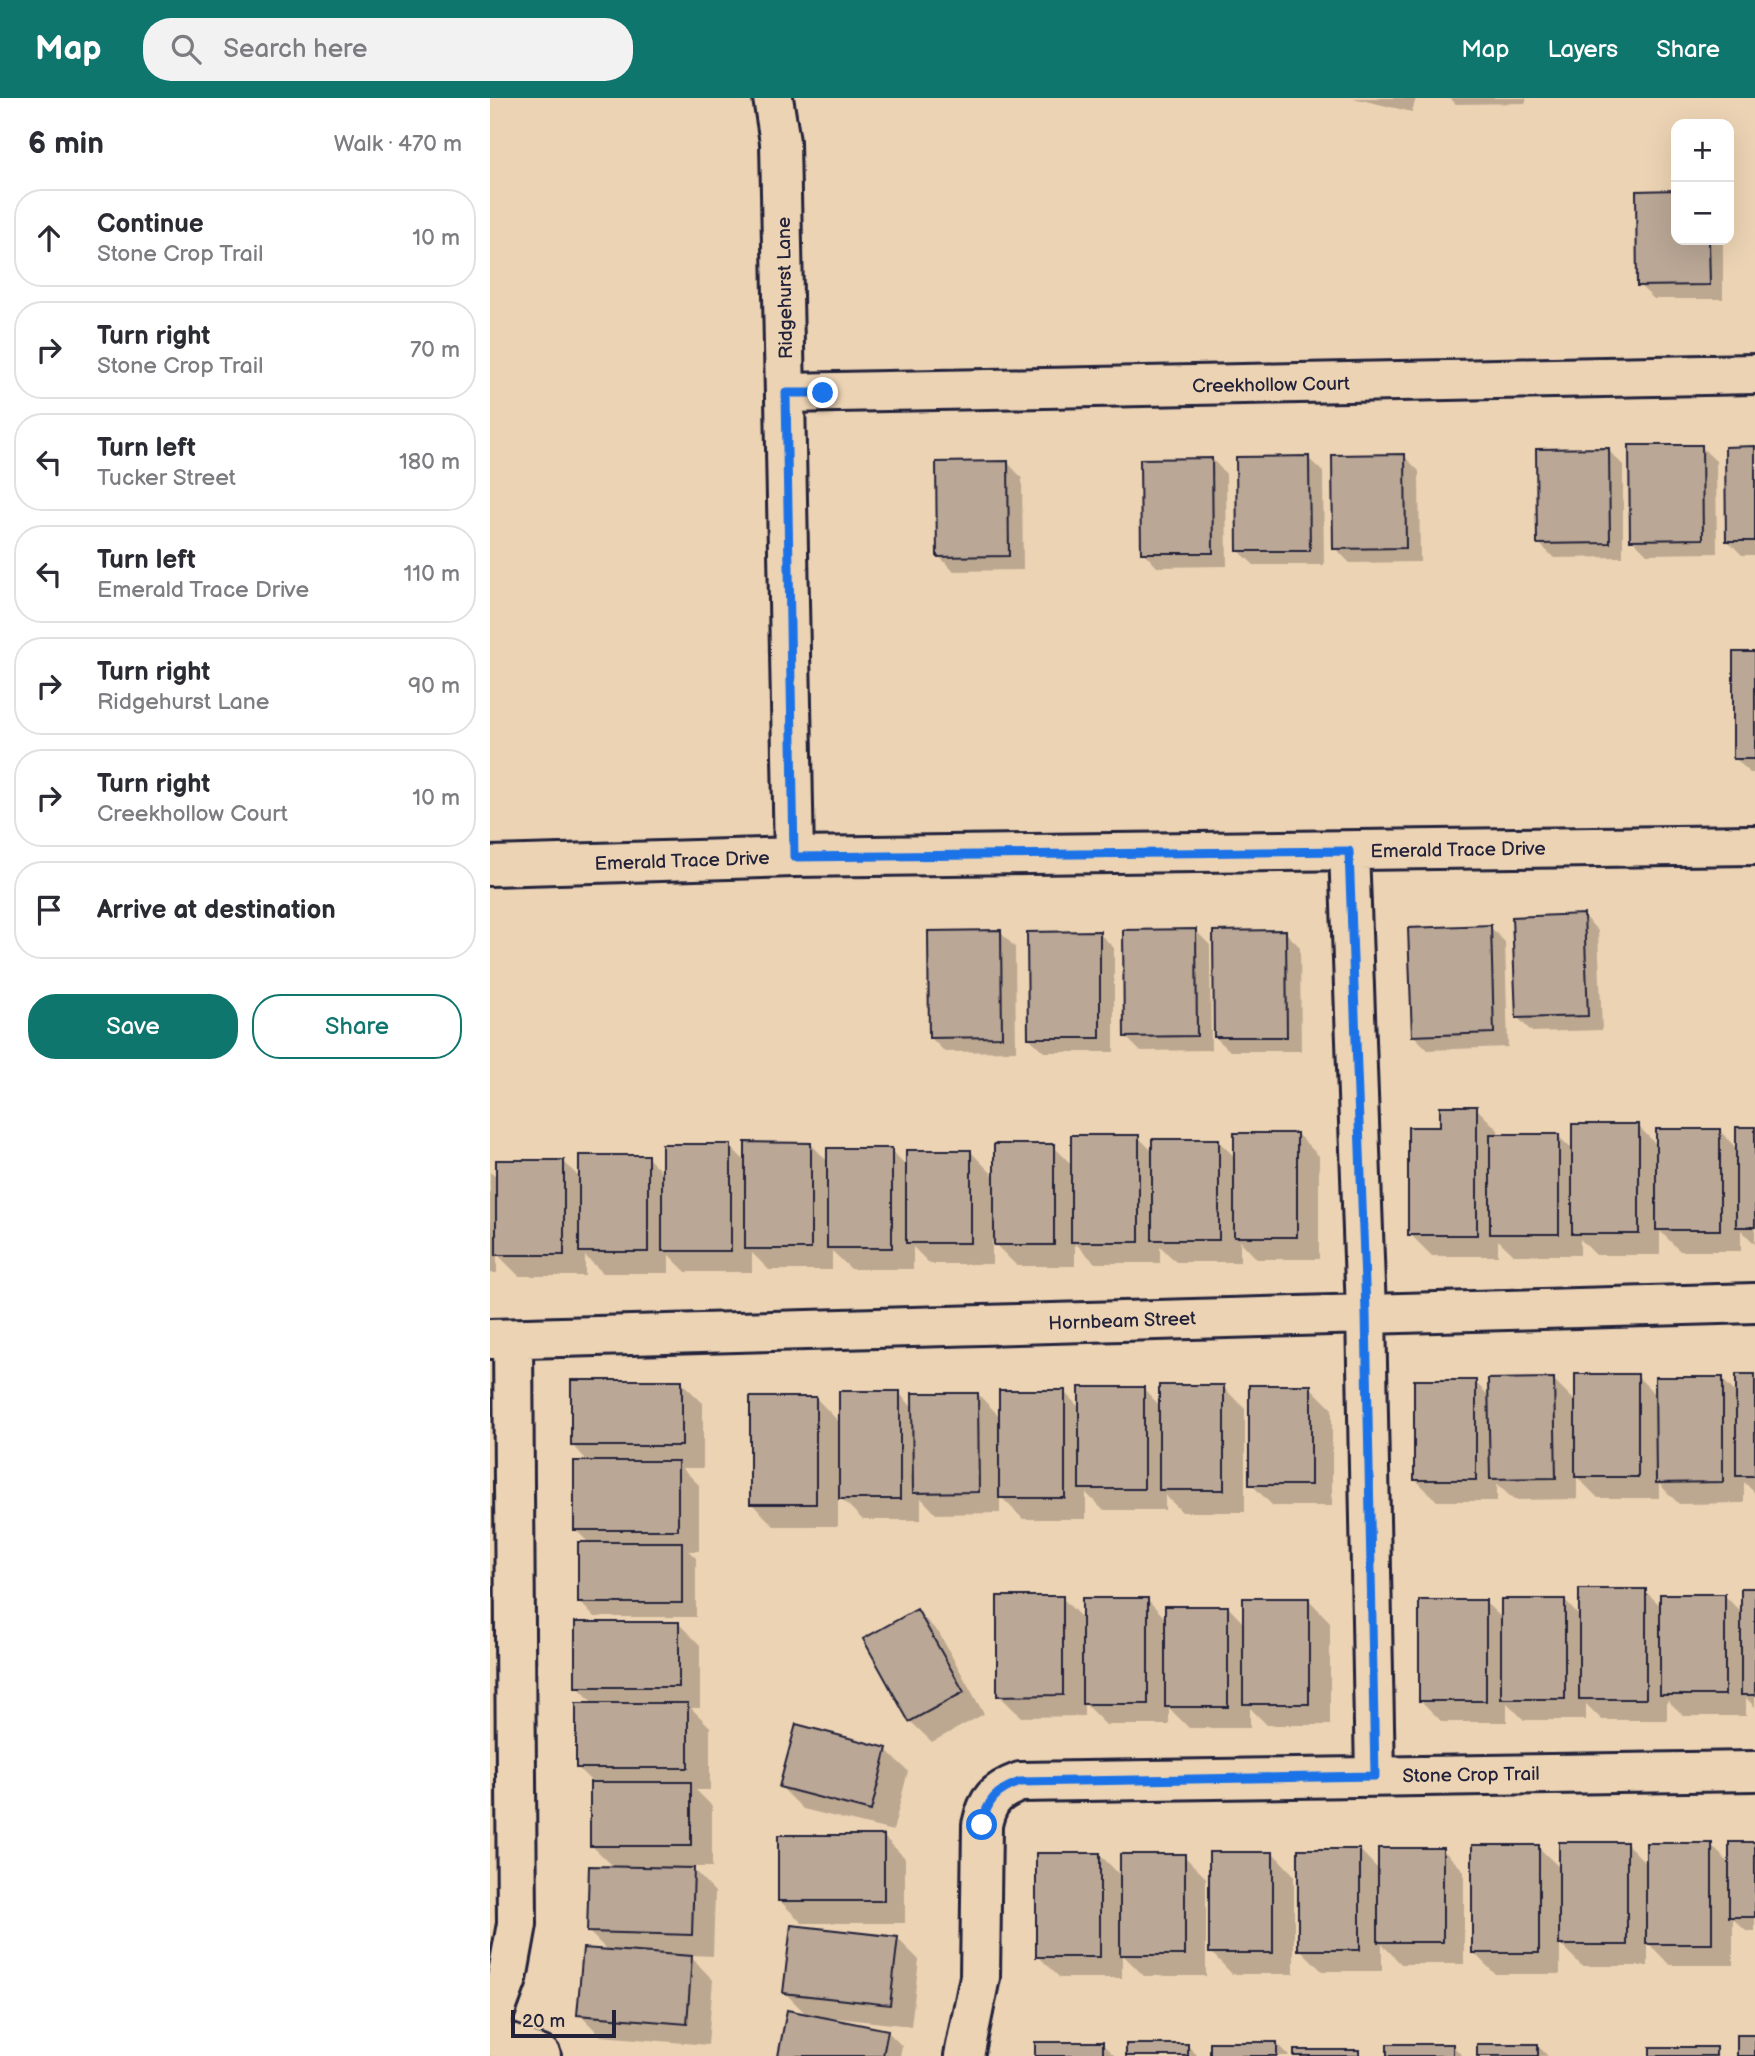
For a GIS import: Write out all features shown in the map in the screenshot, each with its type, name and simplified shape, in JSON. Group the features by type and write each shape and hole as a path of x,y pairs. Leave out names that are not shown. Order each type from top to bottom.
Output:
{"street":[{"name":"Ridgehurst Lane","path":"773,98 780,142 794,857"},
{"name":"Creekhollow Court","path":"786,393 1755,374"},
{"name":"Emerald Trace Drive","path":"490,866 794,857 1755,845"},
{"path":"1349,851 1366,1312 1375,1776"},
{"name":"Hornbeam Street","path":"501,1339 1366,1312 1755,1303"},
{"path":"490,2025 507,1979 517,1924 501,1339"},
{"name":"Stone Crop Trail","path":"964,2056 980,1978 982,1825 986,1805 999,1790 1020,1782 1755,1771"},
{"path":"490,2036 541,2056"}],"building":[{"path":"1671,190 1671,245 1709,245 1710,285 1637,286 1636,191"},
{"path":"1629,445 1702,445 1703,539 1630,540"},
{"path":"1755,446 1755,541 1726,541 1725,447"},
{"path":"1609,448 1610,543 1537,544 1536,449"},
{"path":"1405,454 1406,548 1333,549 1332,455"},
{"path":"1309,456 1310,551 1237,551 1236,457"},
{"path":"1212,458 1213,553 1141,553 1140,459"},
{"path":"1008,461 1009,556 937,557 936,462"},
{"path":"1733,652 1755,652 1755,759 1733,759"},
{"path":"1584,914 1588,1016 1516,1018 1512,917"},
{"path":"1491,925 1494,1033 1412,1036 1408,928"},
{"path":"1196,929 1197,1036 1124,1037 1123,930"},
{"path":"1001,930 1002,1037 929,1038 928,931"},
{"path":"1286,930 1287,1037 1214,1037 1213,931"},
{"path":"1100,931 1100,1038 1028,1038 1027,932"},
{"path":"1440,1106 1477,1106 1477,1235 1408,1235 1408,1127 1440,1127"},
{"path":"1572,1124 1639,1124 1639,1234 1572,1234"},
{"path":"1736,1127 1755,1127 1755,1227 1736,1227"},
{"path":"1656,1129 1720,1129 1720,1230 1656,1230"},
{"path":"1234,1133 1297,1133 1297,1237 1234,1237"},
{"path":"1490,1134 1559,1134 1559,1234 1490,1234"},
{"path":"1071,1135 1139,1135 1139,1242 1071,1242"},
{"path":"1152,1139 1219,1139 1219,1240 1152,1240"},
{"path":"745,1142 811,1143 811,1249 745,1249"},
{"path":"662,1144 731,1144 731,1251 662,1251"},
{"path":"994,1144 1054,1144 1054,1245 994,1245"},
{"path":"827,1148 892,1148 892,1248 827,1248"},
{"path":"906,1150 971,1150 971,1243 906,1243"},
{"path":"579,1155 648,1155 648,1252 579,1252"},
{"path":"496,1160 564,1160 564,1255 496,1255"},
{"path":"1575,1374 1638,1374 1638,1477 1575,1477"},
{"path":"1736,1374 1755,1374 1755,1476 1736,1476"},
{"path":"1655,1377 1723,1377 1723,1482 1656,1483"},
{"path":"1554,1378 1556,1478 1490,1479 1488,1379"},
{"path":"571,1380 682,1380 682,1446 571,1446"},
{"path":"1414,1380 1476,1380 1476,1480 1414,1480"},
{"path":"1159,1385 1224,1385 1224,1490 1159,1490"},
{"path":"1249,1385 1311,1385 1311,1485 1249,1485"},
{"path":"1079,1387 1144,1387 1144,1489 1079,1489"},
{"path":"999,1390 1065,1390 1065,1498 999,1498"},
{"path":"839,1391 900,1391 900,1499 839,1499"},
{"path":"912,1393 978,1393 979,1492 913,1493"},
{"path":"750,1397 816,1397 816,1504 750,1504"},
{"path":"574,1461 678,1461 678,1530 574,1530"},
{"path":"578,1542 682,1542 682,1603 578,1603"},
{"path":"1741,1588 1755,1588 1755,1695 1741,1695"},
{"path":"1579,1589 1646,1589 1646,1699 1579,1699"},
{"path":"1660,1594 1725,1594 1725,1695 1660,1695"},
{"path":"997,1596 1063,1596 1063,1695 997,1696"},
{"path":"1082,1598 1148,1598 1148,1704 1082,1704"},
{"path":"1243,1598 1309,1598 1309,1704 1243,1704"},
{"path":"1501,1599 1565,1599 1565,1699 1501,1699"},
{"path":"1419,1600 1486,1600 1486,1701 1419,1701"},
{"path":"1165,1606 1228,1606 1228,1707 1165,1707"},
{"path":"917,1609 964,1692 909,1722 863,1639"},
{"path":"575,1622 679,1622 679,1687 575,1687"},
{"path":"576,1703 688,1703 688,1768 576,1768"},
{"path":"796,1724 887,1748 871,1811 779,1787"},
{"path":"590,1782 691,1782 691,1846 590,1846"},
{"path":"778,1835 884,1835 884,1901 778,1901"},
{"path":"1559,1842 1627,1842 1627,1945 1559,1945"},
{"path":"1729,1842 1755,1842 1755,1917 1729,1917"},
{"path":"1646,1843 1712,1843 1712,1944 1646,1944"},
{"path":"1472,1845 1539,1845 1539,1953 1472,1953"},
{"path":"1378,1848 1443,1848 1443,1942 1378,1942"},
{"path":"1298,1849 1360,1849 1360,1950 1298,1950"},
{"path":"1209,1852 1273,1852 1273,1953 1209,1953"},
{"path":"1036,1853 1100,1853 1100,1957 1036,1957"},
{"path":"1120,1854 1185,1854 1185,1955 1120,1955"},
{"path":"589,1866 694,1868 692,1935 587,1932"},
{"path":"791,1925 898,1937 890,2005 783,1993"},
{"path":"583,1948 692,1956 687,2024 577,2015"},
{"path":"787,2010 888,2030 883,2056 778,2056"},
{"path":"1737,2035 1755,2035 1755,2056 1737,2056"},
{"path":"1035,2042 1103,2042 1103,2056 1035,2056"},
{"path":"1210,2042 1277,2042 1277,2056 1210,2056"},
{"path":"1126,2044 1188,2044 1188,2056 1126,2056"},
{"path":"1387,2044 1453,2044 1453,2056 1387,2056"},
{"path":"1477,2044 1538,2044 1538,2056 1477,2056"},
{"path":"1650,2047 1716,2047 1716,2056 1650,2056"},
{"path":"1294,2050 1359,2050 1359,2056 1294,2056"}],"route":[{"path":"823,393 786,393 794,857 1349,851 1366,1312 1375,1776 1020,1782 999,1790 986,1805 982,1825"}]}
